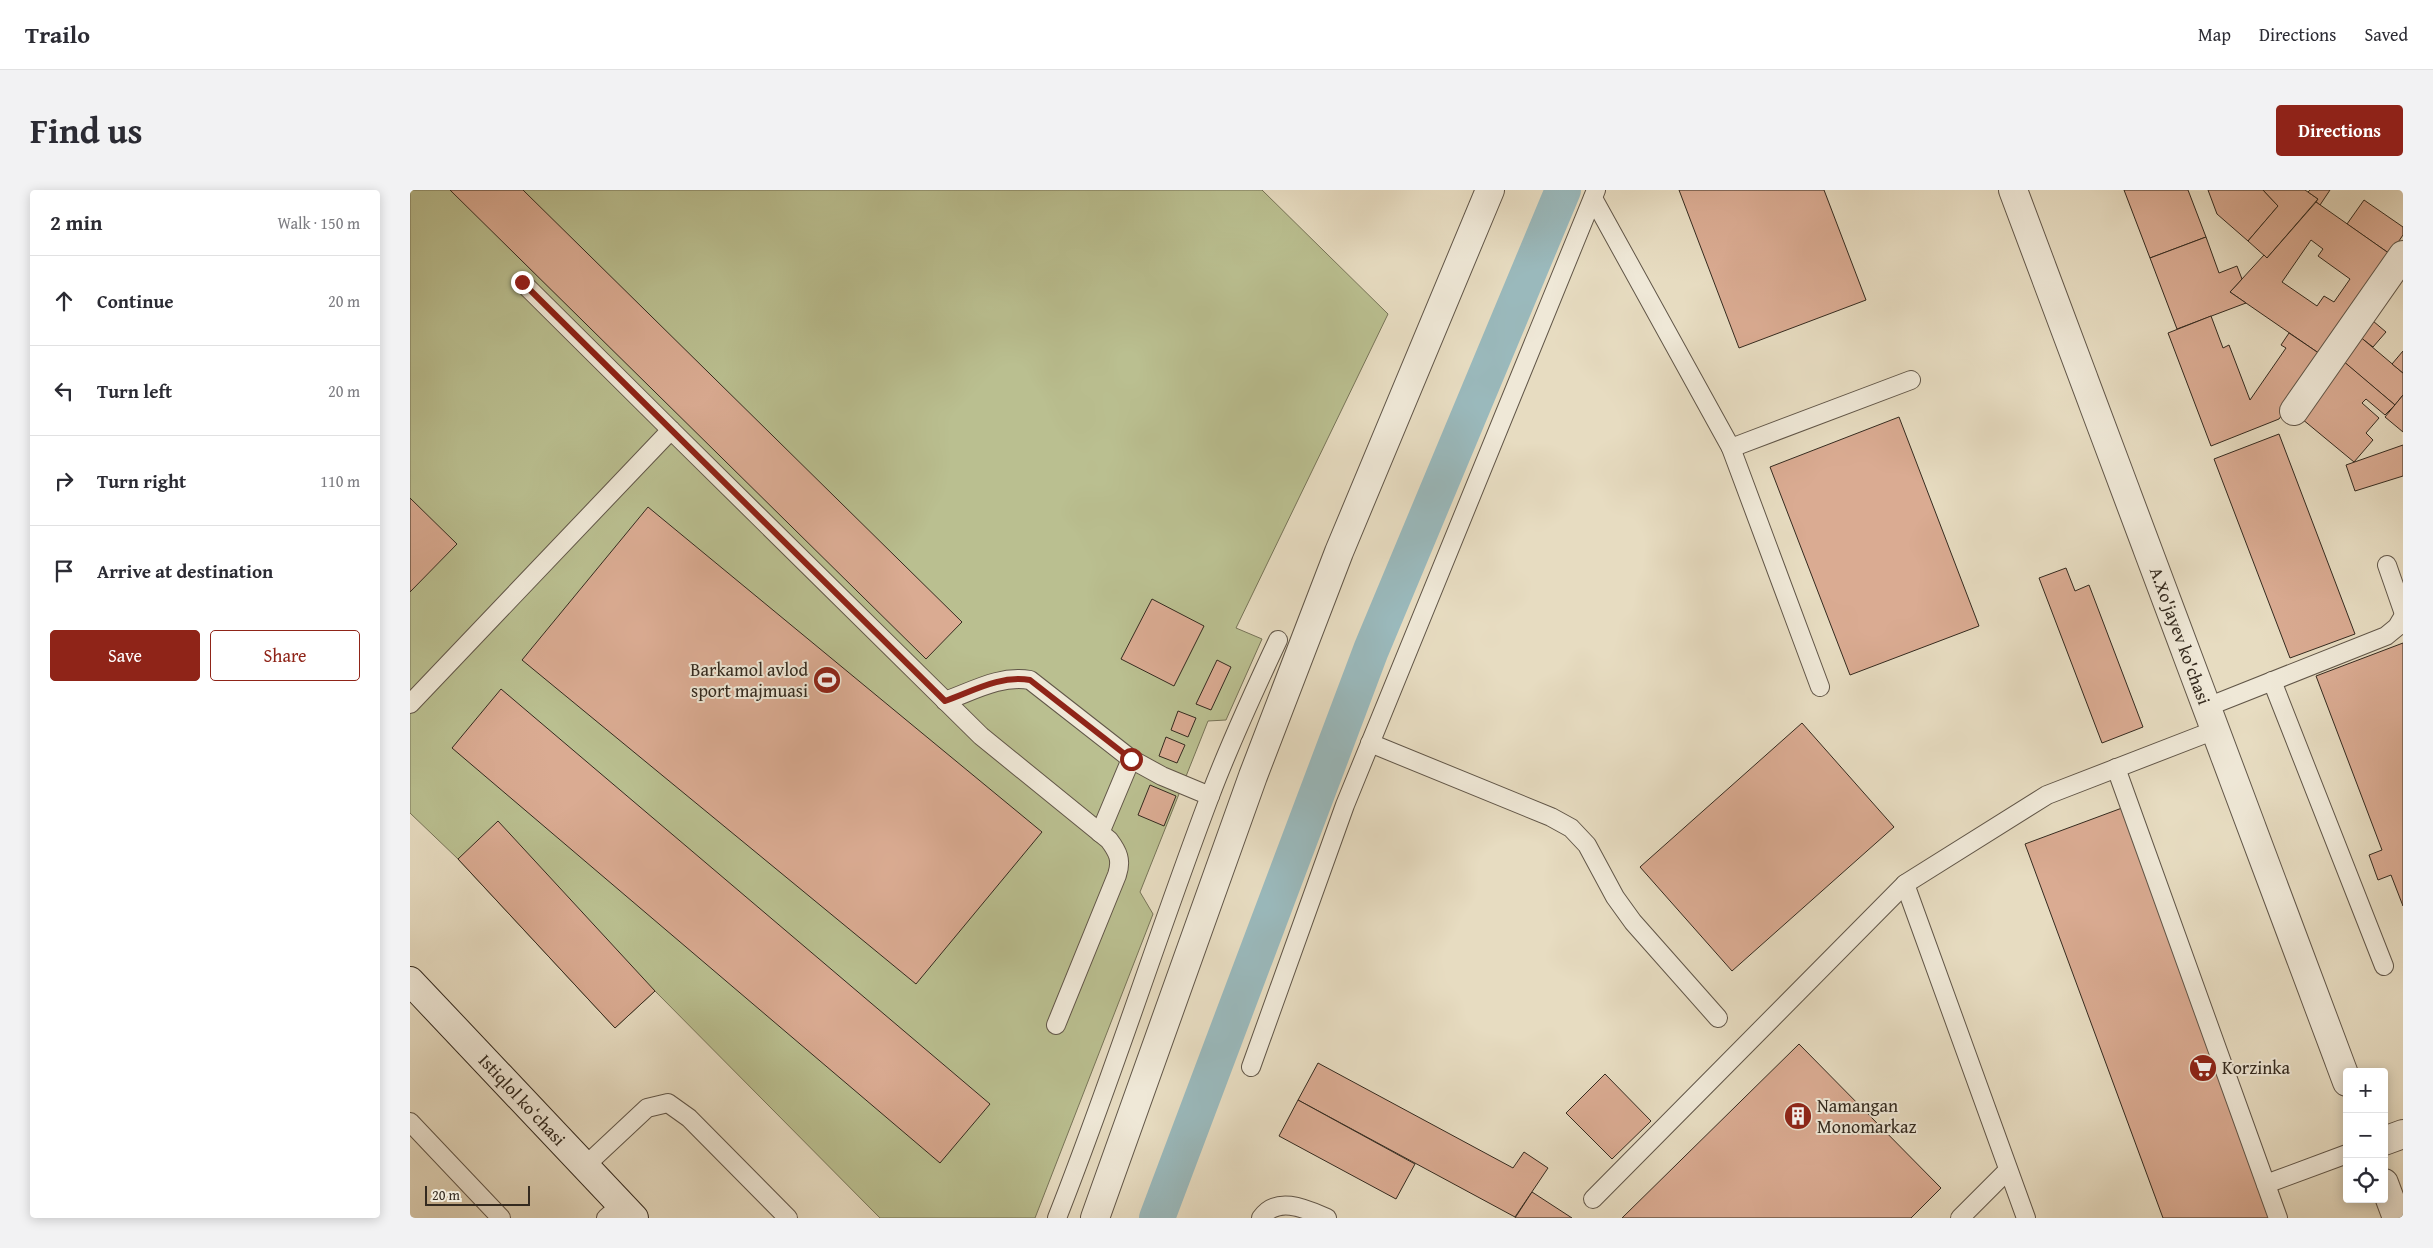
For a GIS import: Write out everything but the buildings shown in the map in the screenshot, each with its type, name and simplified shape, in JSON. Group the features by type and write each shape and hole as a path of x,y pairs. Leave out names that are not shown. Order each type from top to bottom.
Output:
{"street":[{"path":"1095,1218 1254,776 1339,552 1490,190"},
{"name":"A.Xo'jayev ko'chasi","path":"2013,190 2343,1071"},
{"path":"2294,412 2403,255"},
{"name":"Istiqlol koʻchasi","path":"410,981 585,1166 620,1214"},
{"path":"2388,1140 2403,1134"},
{"path":"2388,1192 2398,1218"}],"lane":[{"path":"1594,194 1730,448 1820,687"},
{"path":"1251,1067 1345,805 1594,194"},
{"path":"522,282 981,736 1100,833 1118,852 1120,864 1056,1025"},
{"path":"1730,448 1911,380"},
{"path":"410,704 671,430"},
{"path":"2387,565 2403,611"},
{"path":"1594,1200 1905,884 2047,795 2116,768 2211,718 2272,681 2386,636 2397,627 2403,617"},
{"path":"1057,1218 1097,1116 1210,796 1233,737 1278,640"},
{"path":"945,701 999,680 1014,677 1030,680 1131,759 1162,776 1210,796"},
{"path":"2272,681 2384,966"},
{"path":"1370,743 1552,817 1571,828 1587,845 1615,897 1633,922 1718,1018"},
{"path":"1100,833 1131,759"},
{"path":"2116,768 2278,1218"},
{"path":"1905,884 2026,1218"},
{"path":"585,1166 647,1108 668,1103 689,1118 788,1218"},
{"path":"410,1122 501,1218"},
{"path":"2266,1184 2343,1155"},
{"path":"1960,1218 2008,1170"},
{"path":"1261,1218 1264,1213 1283,1204 1304,1208 1327,1218"}],"green space":[{"name":"Barkamol avlod sport majmuasi","path":"410,190 1262,190 1388,314 1236,628 1262,639 1226,720 1208,721 1140,892 1153,914 1035,1218 880,1218 655,991 615,1028 458,859 410,813"}],"waterway":[{"path":"1157,1218 1371,650 1563,190"}],"place":[{"name":"Barkamol avlod sport majmuasi","path":"827,680"},
{"name":"Korzinka","path":"2203,1068"},
{"name":"Namangan Monomarkaz","path":"1798,1116"}],"route":[{"path":"522,282 945,701 999,680 1014,677 1030,680 1044,688 1131,759"}]}
